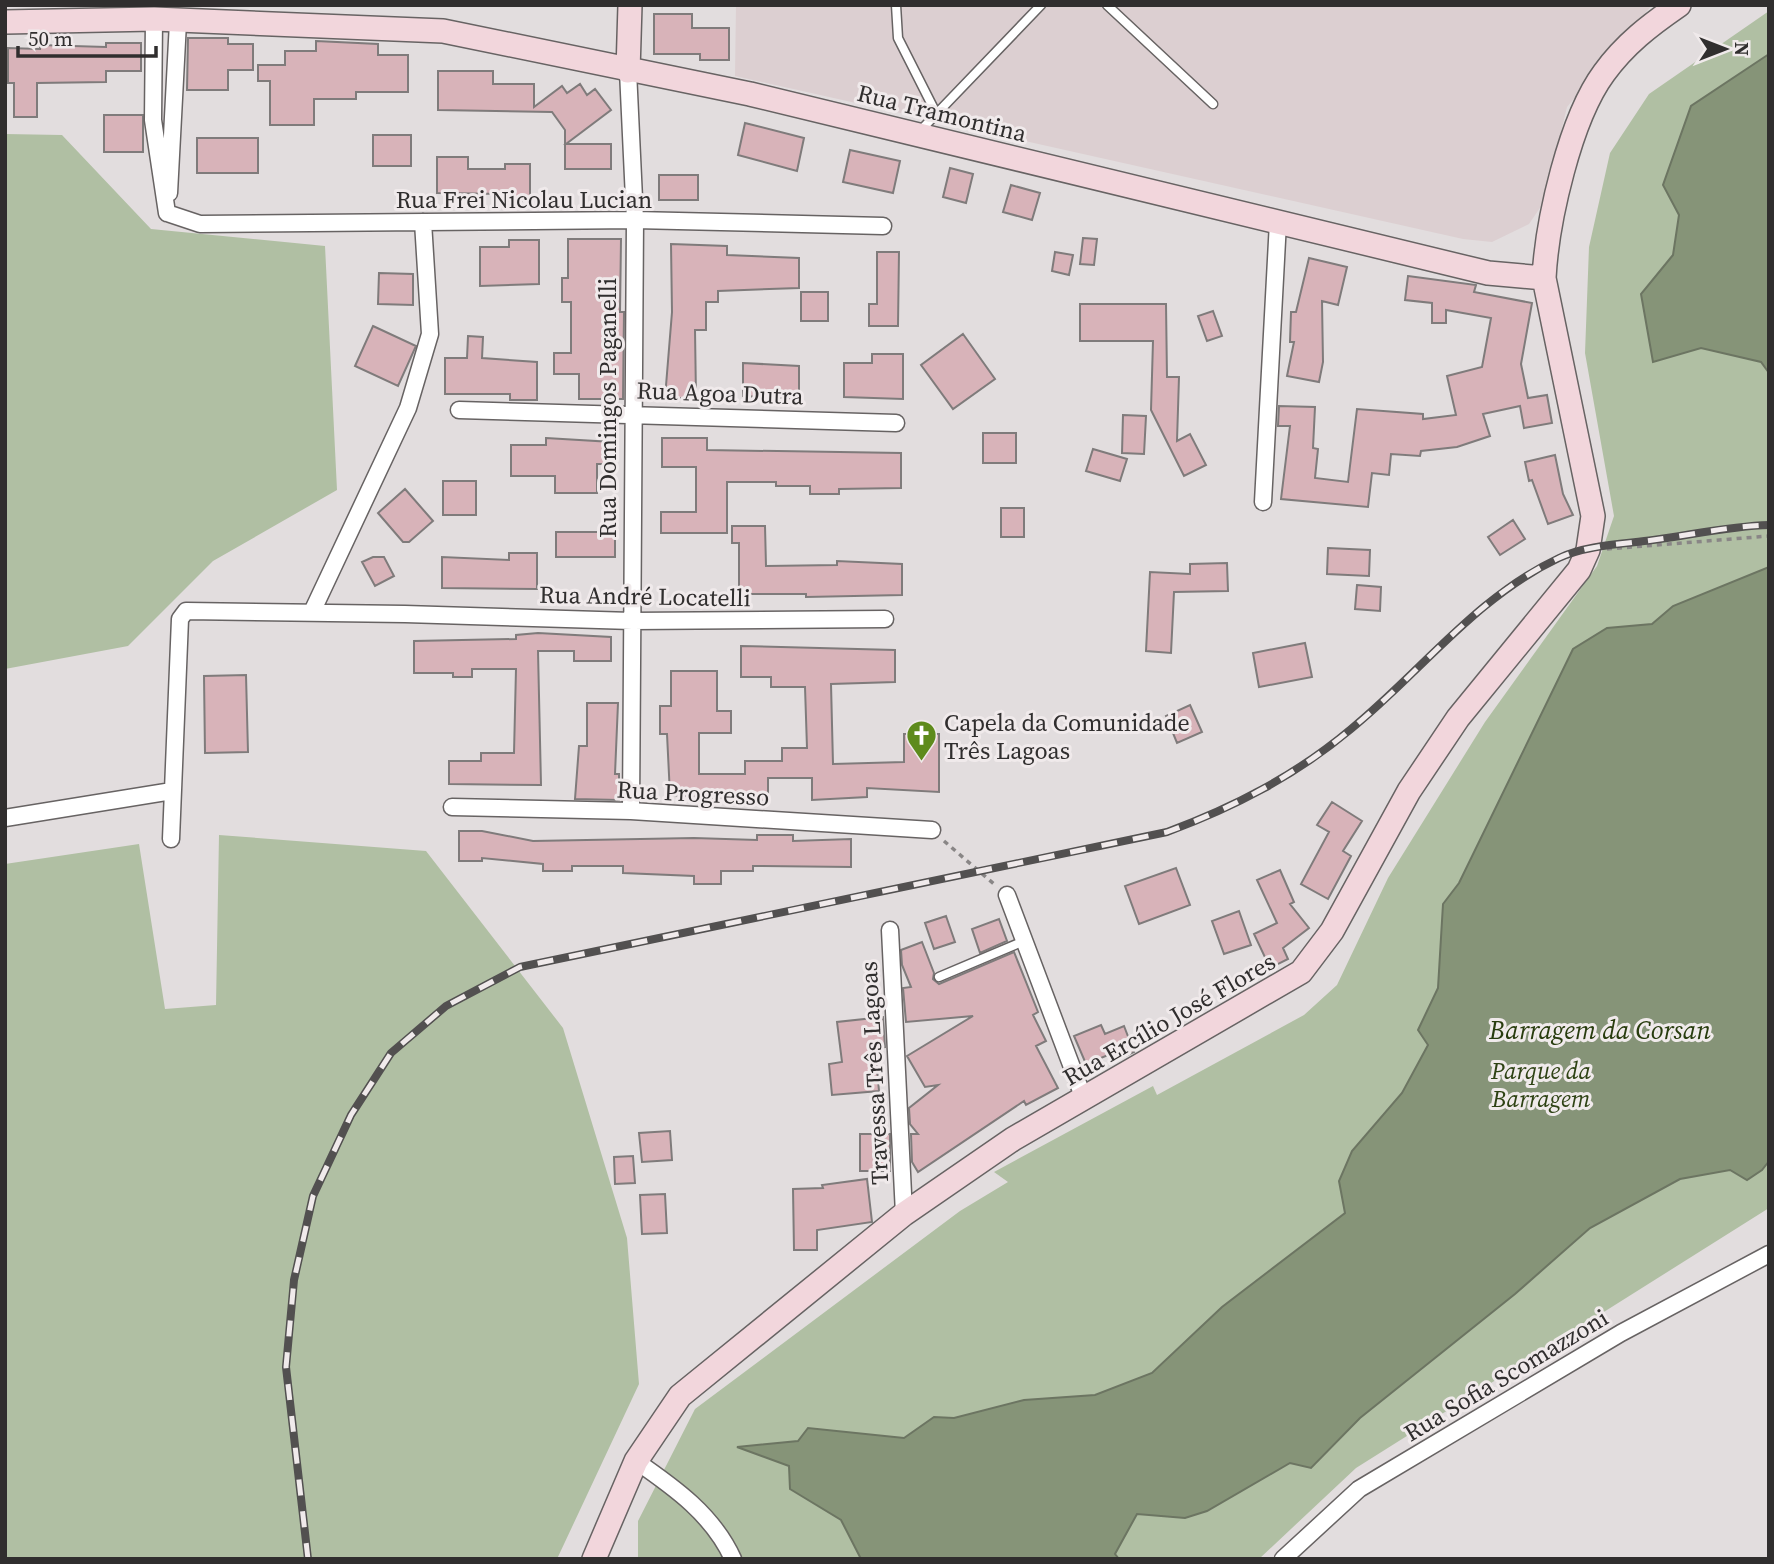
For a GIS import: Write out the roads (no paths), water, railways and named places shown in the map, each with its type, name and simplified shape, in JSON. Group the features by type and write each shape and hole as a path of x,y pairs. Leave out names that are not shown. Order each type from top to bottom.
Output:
{"street":[{"name":"Rua Domingos Paganelli","path":"630,5 628,71 635,220 631,811"},
{"path":"1544,278 1546,241 1577,126 1602,74 1641,31 1679,5"},
{"name":"Rua Tramontina","path":"5,22 154,12 443,31 750,94 1488,273 1544,278"},
{"path":"154,12 153,120 167,213"},
{"path":"167,213 175,123 178,14"},
{"name":"Rua Frei Nicolau Lucian","path":"167,213 200,224 635,220 883,226"},
{"path":"313,612 408,408 430,334 424,222"},
{"path":"1263,502 1278,222"},
{"name":"Rua Ercílio José Flores","path":"594,1559 636,1461 680,1396 904,1214 1013,1139 1301,972 1332,931 1409,791 1458,718 1545,615 1579,570 1588,550 1593,516 1544,278"},
{"name":"Rua Agoa Dutra","path":"459,410 633,413 896,423"},
{"name":"Rua André Locatelli","path":"172,791 180,619 186,611 632,621 885,619"},
{"path":"5,818 172,791 171,839"},
{"name":"Rua Progresso","path":"452,807 631,811 932,830"},
{"path":"1002,891 1024,941 1084,1099"},
{"name":"Travessa Três Lagoas","path":"890,930 904,1214"},
{"name":"Rua Sofia Scomazzoni","path":"1283,1559 1359,1489 1621,1333 1769,1254"},
{"path":"636,1461 688,1498 726,1543 733,1559"}],"lane":[{"path":"896,5 898,38 936,113"},
{"path":"918,135 1041,5"},
{"path":"1107,5 1213,104"},
{"path":"939,977 1024,941"}],"water":[{"path":"1769,54 1769,373 1761,362 1701,348 1653,362 1641,294 1673,255 1679,215 1663,185 1691,106"},
{"name":"Barragem da Corsan","path":"1769,567 1769,1161 1762,1170 1747,1180 1730,1170 1680,1179 1590,1228 1515,1294 1360,1418 1311,1468 1290,1463 1207,1511 1185,1518 1137,1514 1115,1554 1119,1559 861,1559 841,1520 790,1489 789,1466 737,1447 798,1441 808,1428 904,1438 934,1417 954,1418 1024,1400 1095,1395 1152,1373 1222,1307 1345,1213 1339,1181 1352,1151 1402,1093 1428,1045 1418,1030 1438,988 1443,904 1459,883 1573,649 1607,628 1652,624 1673,606"}],"railway":[{"path":"308,1559 286,1367 294,1280 313,1196 351,1115 391,1053 446,1006 520,967 1167,832 1263,789 1330,746 1377,707 1475,614 1529,574 1559,558 1581,550 1605,546 1769,525"}],"place":[{"name":"Capela da Comunidade Três Lagoas","path":"921,763"}],"park label":[{"name":"Parque da Barragem","path":"1541,1084"}]}
